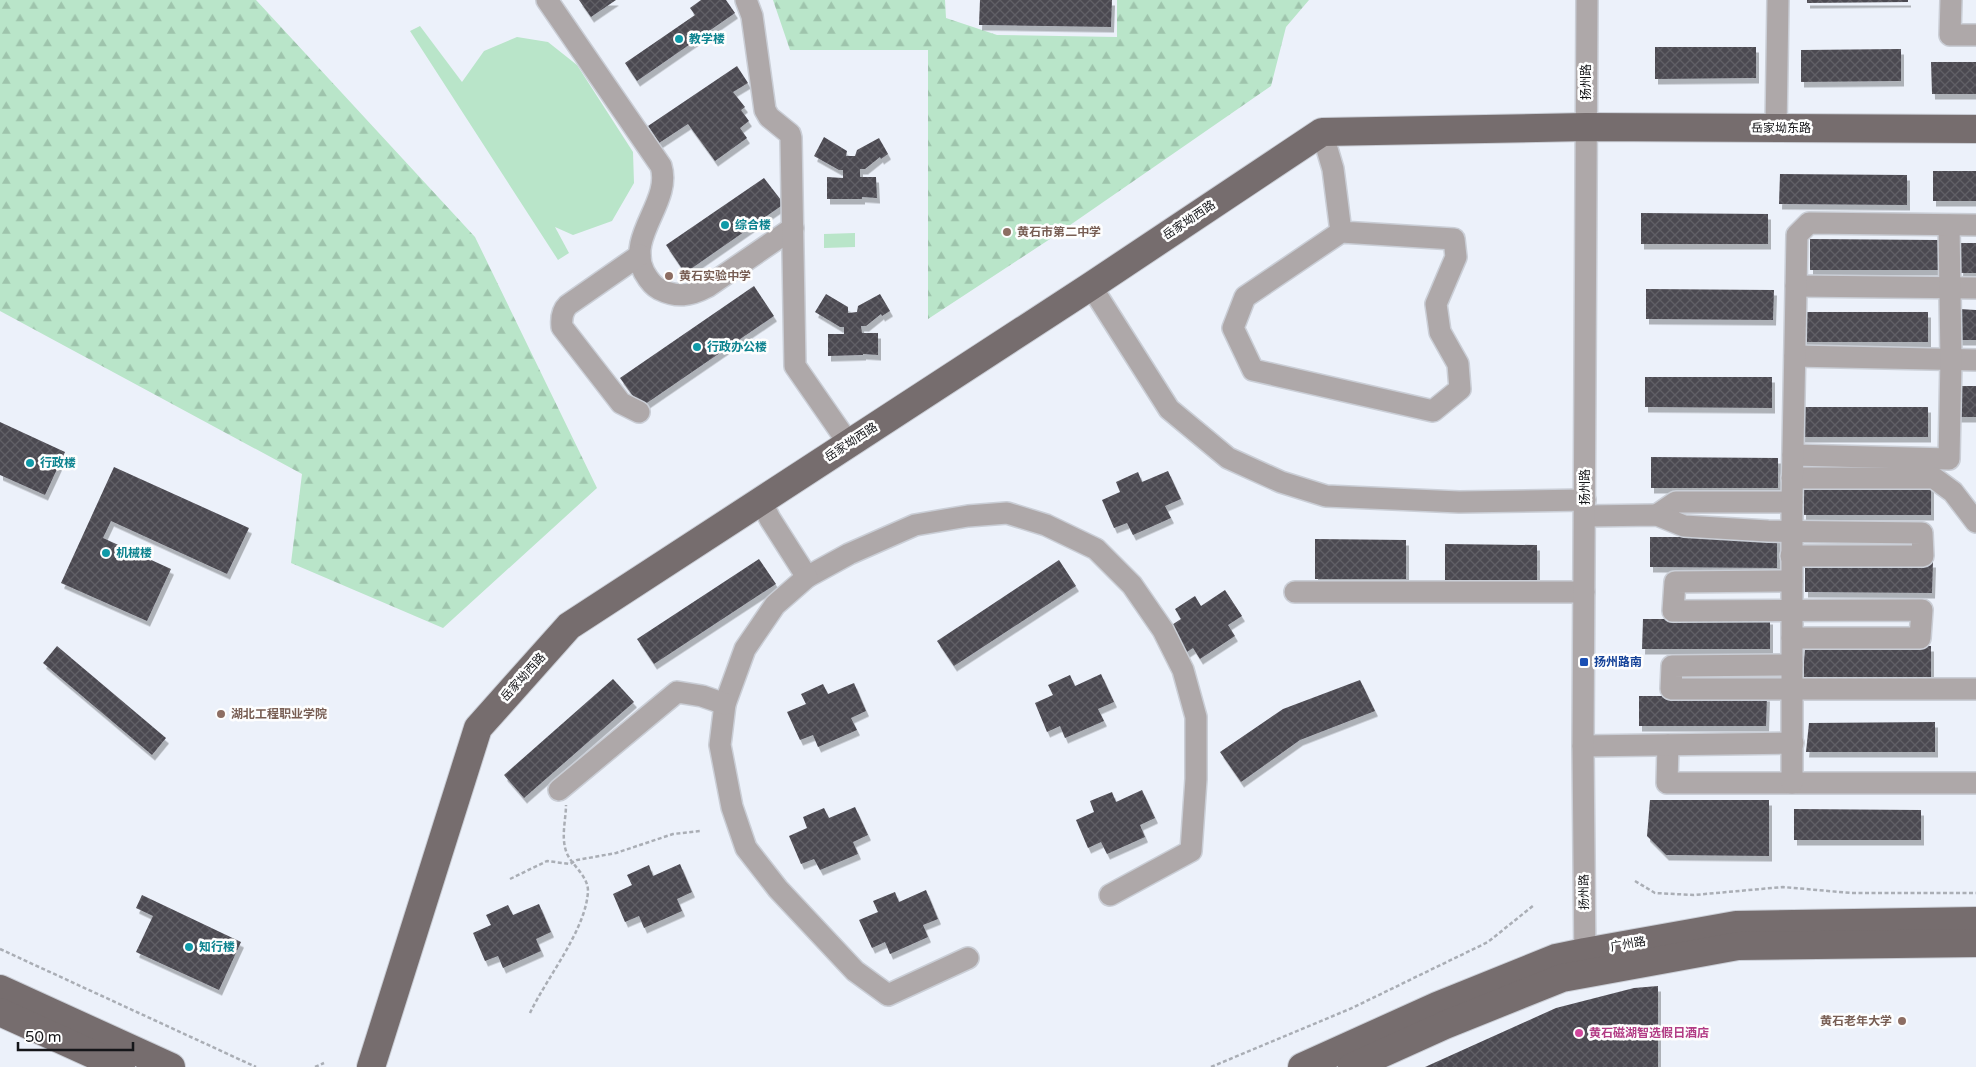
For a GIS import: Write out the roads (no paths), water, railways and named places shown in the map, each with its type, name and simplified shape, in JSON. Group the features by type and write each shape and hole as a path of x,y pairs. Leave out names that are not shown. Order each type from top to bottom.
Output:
{"main road":[{"name":"岳家坳东路","path":"1586,127 1976,129"},
{"path":"1322,132 1586,127"},
{"name":"岳家坳西路","path":"374,1057 478,728 569,626 1091,286 1322,132"},
{"name":"广州路","path":"1352,1067 1472,1014 1562,978 1585,962 1736,925 1976,921"},
{"name":"广州路","path":"1302,1067 1437,1006 1556,958 1585,962 1738,946 1976,942"},
{"path":"0,989 170,1067"},
{"path":"0,1012 121,1067"},
{"path":"352,1067 374,1057"}],"street":[{"path":"547,0 661,166 663,181 661,193 640,249 642,267 655,287 681,296 692,295 707,288 793,228"},
{"path":"746,0 752,16 765,110 769,117 790,134 792,138 795,366 848,444"},
{"name":"扬州路","path":"1585,962 1583,746 1587,0"},
{"path":"1776,128 1778,0"},
{"path":"1951,0 1950,35 1976,35"},
{"path":"1322,132 1333,169 1341,232"},
{"path":"1792,783 1791,556 1797,235 1809,223 1976,225"},
{"path":"1949,225 1949,459 1953,492"},
{"path":"1341,232 1454,240 1456,257 1436,304 1440,332 1458,364 1460,389 1433,411 1253,370 1233,328 1245,297 1341,232"},
{"path":"638,412 622,404 562,327 562,314 568,305 640,255"},
{"path":"1091,286 1169,409 1228,458 1281,482 1326,496 1585,508 1657,515 1684,526 1768,532 1792,530 1922,533 1923,556 1791,556"},
{"path":"1796,286 1976,288"},
{"path":"1795,356 1976,360"},
{"path":"1793,455 1949,459"},
{"path":"1792,478 1934,478 1953,492 1976,522"},
{"path":"761,501 770,519 807,577"},
{"path":"1657,515 1676,502 1792,502"},
{"path":"968,958 888,996 854,971 810,926 778,889 746,848 732,807 720,745 725,704 745,649 775,605 807,577 849,554 915,525 968,516 1007,513 1046,525 1096,549 1132,585 1163,630 1183,670 1196,717 1196,778 1191,851 1110,895"},
{"path":"1792,581 1675,582 1673,611 1922,610 1920,638 1792,638"},
{"path":"1295,592 1584,592"},
{"path":"1792,665 1672,666 1671,689 1976,689"},
{"path":"559,790 677,692 702,696 725,704"},
{"path":"1583,746 1792,743"},
{"path":"1668,745 1667,783 1976,783"}],"place":[{"name":"教学楼","path":"679,39"},
{"name":"综合楼","path":"725,225"},
{"name":"黄石市第二中学","path":"1007,232"},
{"name":"黄石实验中学","path":"669,276"},
{"name":"行政办公楼","path":"697,347"},
{"name":"行政楼","path":"30,463"},
{"name":"机械楼","path":"106,553"},
{"name":"扬州路南","path":"1584,662"},
{"name":"湖北工程职业学院","path":"221,714"},
{"name":"知行楼","path":"189,947"},
{"name":"黄石老年大学","path":"1902,1021"},
{"name":"黄石磁湖智选假日酒店","path":"1579,1033"}]}
